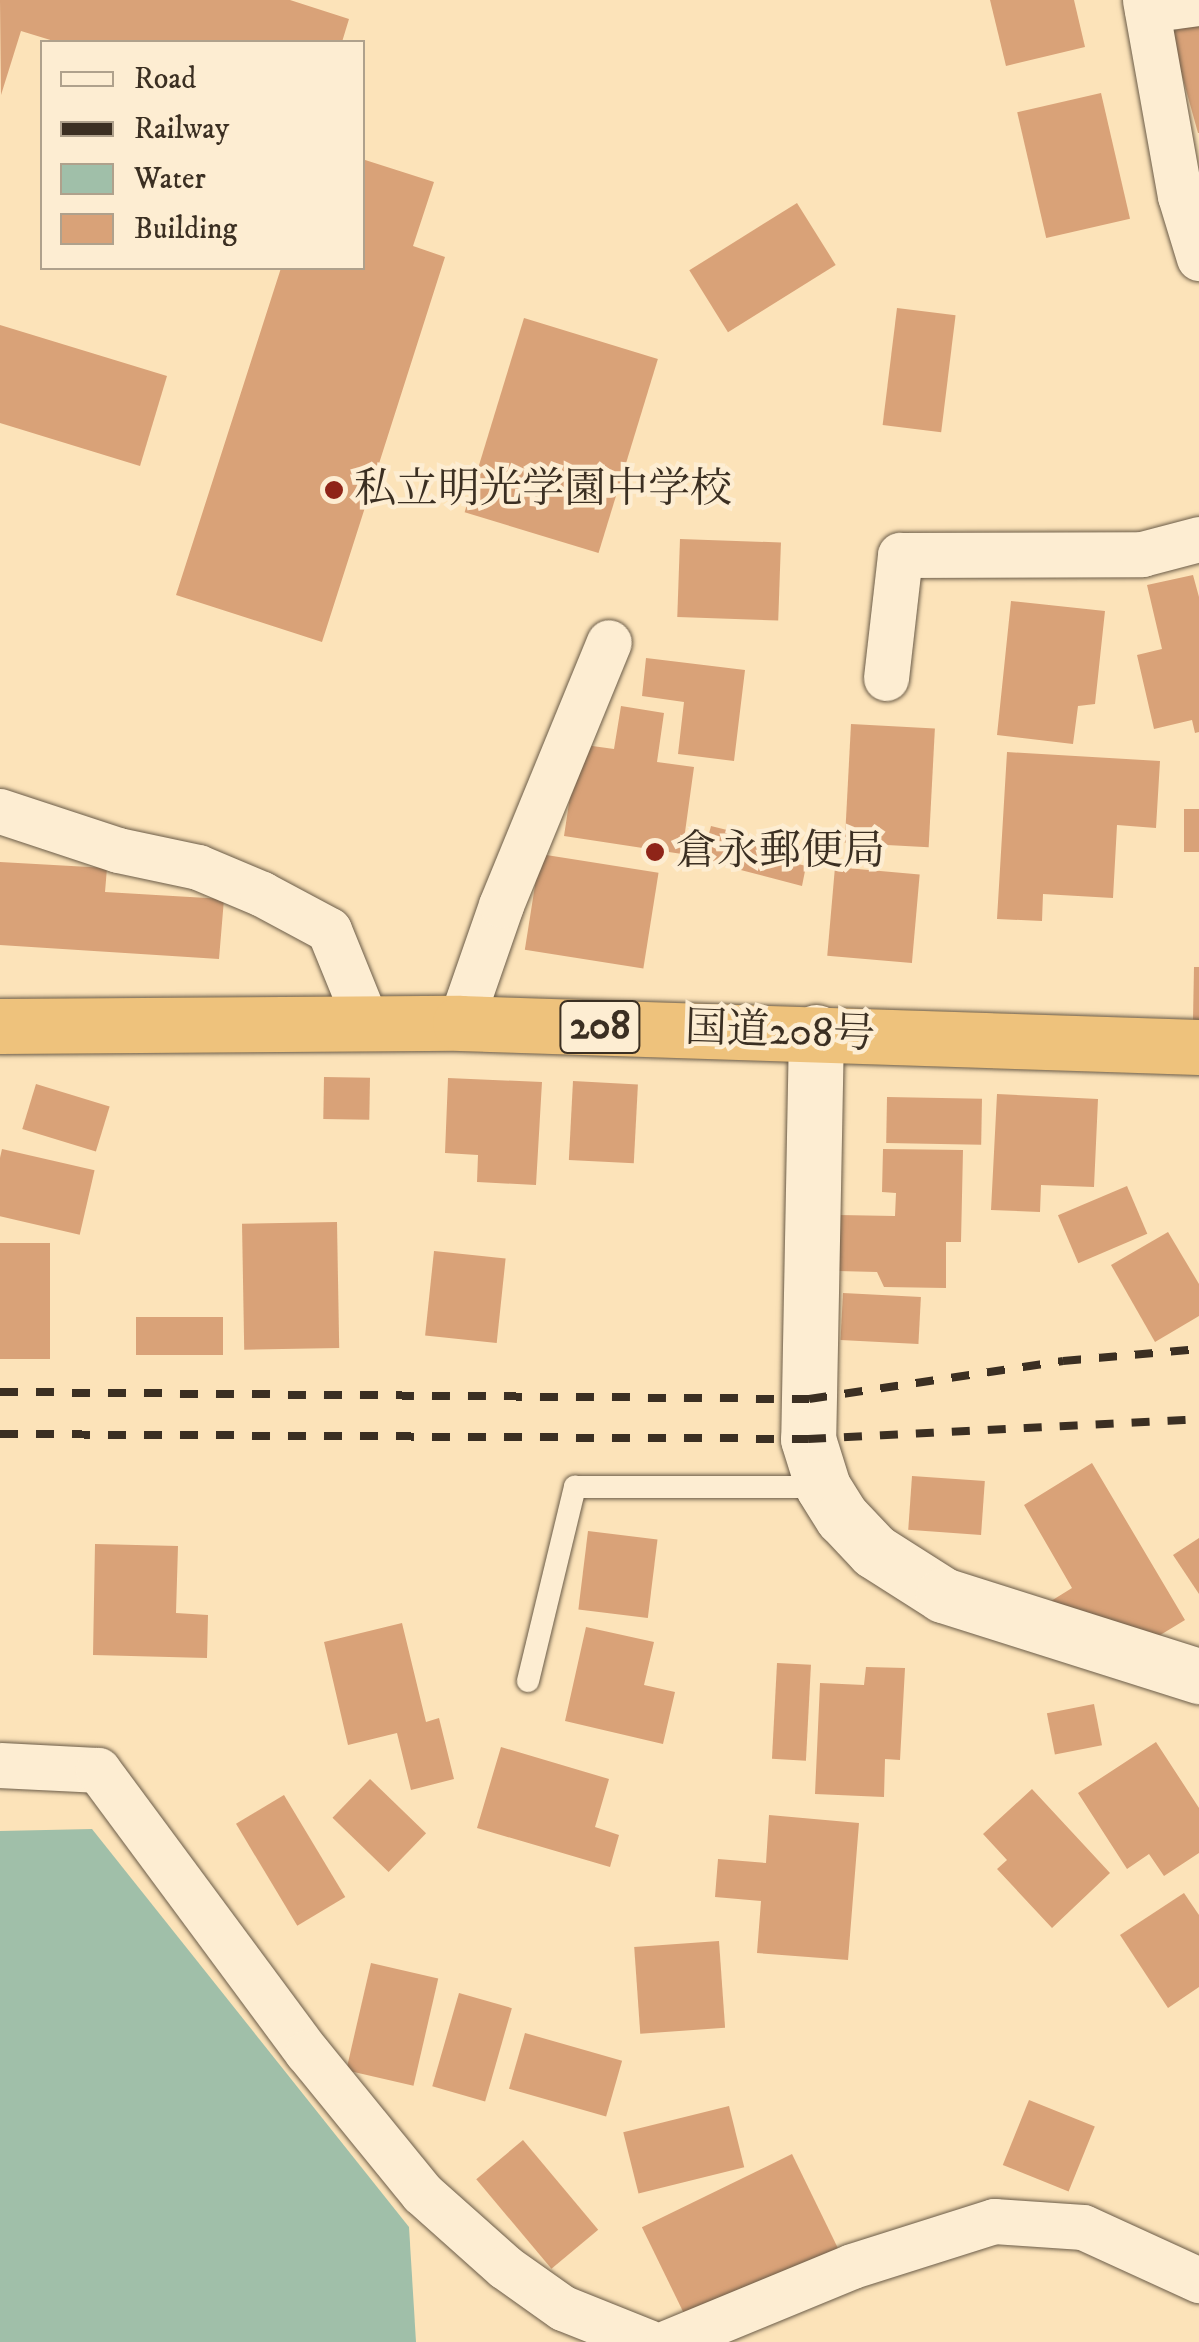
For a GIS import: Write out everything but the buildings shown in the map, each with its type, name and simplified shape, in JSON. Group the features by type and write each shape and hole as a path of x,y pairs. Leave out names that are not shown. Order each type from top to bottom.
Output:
{"highway":[{"name":"国道208号","path":"0,1026 460,1023 1199,1047"}],"street":[{"path":"1199,2 1146,5 1180,196 1199,258"},
{"path":"886,678 900,555 1142,554 1199,538"},
{"path":"460,1023 501,906 609,642"},
{"path":"0,811 118,850 198,867 262,894 330,930 368,1026"},
{"path":"816,1032 808,1440 823,1487 842,1517 874,1550 944,1596 1199,1676"},
{"path":"0,1766 98,1770 307,2052 422,2193 505,2266 563,2308 648,2342"},
{"path":"668,2342 852,2266 994,2221 1083,2227 1199,2280"}],"lane":[{"path":"528,1681 575,1487 823,1487"}],"water":[{"path":"92,1829 409,2227 416,2342 0,2342 0,1831"}],"railway":[{"path":"0,1392 809,1399 1063,1361 1199,1349"},
{"path":"0,1434 808,1439 1199,1419"}],"place":[{"name":"私立明光学園中学校","path":"334,490"},
{"name":"倉永郵便局","path":"655,852"}]}
